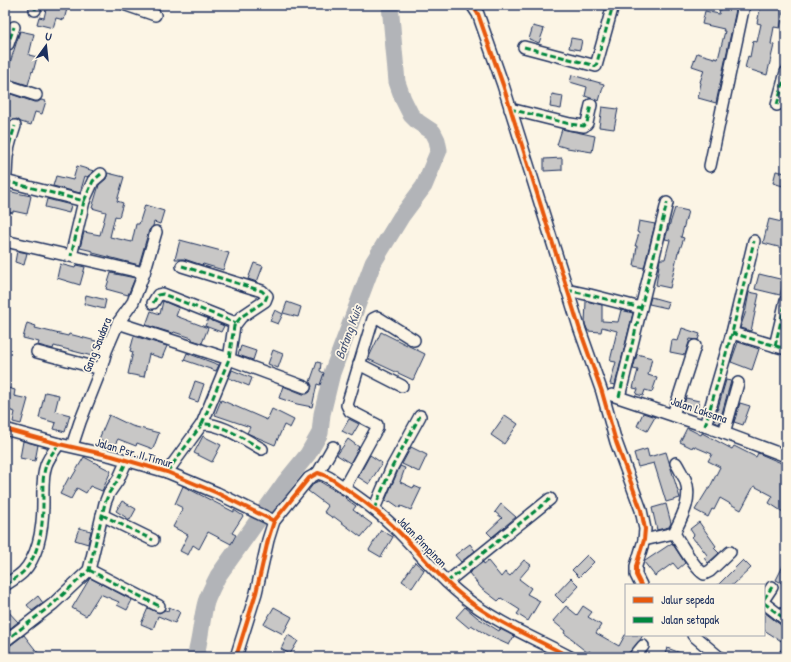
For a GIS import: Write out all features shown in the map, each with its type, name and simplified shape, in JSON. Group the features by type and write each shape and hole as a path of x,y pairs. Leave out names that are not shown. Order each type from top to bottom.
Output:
{"street":[{"path":"126,5 155,14"},
{"path":"524,47 596,66 613,5"},
{"path":"710,166 744,5"},
{"path":"477,8 503,85 567,290 602,392 616,442 641,510 645,529 644,540 636,566 636,575 640,584"},
{"path":"5,44 8,44 14,27"},
{"path":"777,104 786,72"},
{"path":"5,85 36,95"},
{"path":"510,109 584,126 587,123 591,105"},
{"path":"16,126 9,148 5,180 84,201"},
{"path":"70,256 84,201 93,181 101,174"},
{"path":"619,397 667,203"},
{"name":"Gang Saudara","path":"72,446 101,369 106,351 118,323 133,302 144,273 156,232"},
{"path":"5,241 144,273"},
{"path":"704,426 732,333 754,241"},
{"path":"167,472 202,424 229,359 234,326 241,317 266,301 267,297 266,293 262,291 182,266"},
{"path":"567,290 641,308"},
{"path":"153,303 158,295 162,294 236,323"},
{"path":"775,346 786,300"},
{"path":"344,488 377,428 377,425 350,411 347,406 374,319 376,317 414,340"},
{"path":"118,323 229,359 305,387"},
{"path":"732,333 786,349"},
{"path":"673,415 695,346"},
{"path":"37,352 101,369"},
{"path":"359,364 402,386"},
{"path":"724,433 738,384"},
{"name":"Jalan Laksana","path":"602,392 673,415 786,456"},
{"path":"374,509 392,467 420,416"},
{"path":"202,424 221,428 262,450"},
{"name":"Jalan Psr. II Timur","path":"5,429 59,444 127,460 167,472 251,509 272,520"},
{"path":"5,584 22,573 31,562 35,553 42,525 43,485 46,467 48,460 59,444"},
{"path":"236,657 256,593 272,520 309,478 318,473 333,447"},
{"path":"5,641 53,604 90,570 107,497 118,480 127,460"},
{"path":"674,533 686,505 687,492 685,479 676,463"},
{"name":"Jalan Pimpinan","path":"318,473 324,475 374,509 399,532 447,582 485,613 570,657"},
{"path":"447,582 550,499"},
{"path":"102,515 153,540"},
{"path":"644,540 674,533"},
{"path":"674,533 701,572 704,574 710,571 730,552"},
{"path":"90,570 159,606"},
{"path":"765,598 772,587"},
{"path":"765,604 786,620"},
{"path":"694,636 719,657"},
{"path":"634,657 643,646"}],"building":[{"path":"47,5 68,5 64,20 56,18 53,28 37,24 39,17 44,18"},
{"path":"721,5 737,5 716,103 698,98 700,82 704,70 692,66 697,53 718,59 725,31 723,31 724,29 702,24 705,11 719,14"},
{"path":"761,5 785,5 780,28 774,27 771,44 774,45 767,75 745,68 748,56 750,57 753,41 757,42 761,24 757,23"},
{"path":"533,26 544,29 539,43 529,39"},
{"path":"20,31 34,34 29,55 37,57 28,85 5,78 5,65 9,66"},
{"path":"571,38 582,40 580,50 569,48"},
{"path":"572,75 604,84 599,101 585,96 587,87 570,82"},
{"path":"5,92 34,102 41,100 46,101 42,114 35,112 31,125 17,119 10,121 5,120"},
{"path":"552,94 563,96 561,109 550,107"},
{"path":"602,107 618,109 614,129 599,127"},
{"path":"562,129 595,136 592,152 557,145"},
{"path":"562,158 562,170 544,171 544,159"},
{"path":"77,166 94,171 87,177 85,176 80,193 53,186 56,176 73,180"},
{"path":"776,171 786,173 786,187 773,183"},
{"path":"108,173 124,177 117,201 123,203 119,217 115,216 110,237 132,242 136,224 139,224 145,205 164,211 160,224 154,222 153,226 149,230 139,265 93,253 93,251 80,248 84,232 100,235 106,212 92,208 99,185 106,179"},
{"path":"7,191 31,196 27,214 5,211 5,198"},
{"path":"47,199 71,205 69,213 45,207"},
{"path":"675,208 688,211 681,237 684,238 678,252 670,288 656,285 660,259 665,259 670,240 665,239"},
{"path":"769,219 786,223 786,249 763,243"},
{"path":"639,221 655,224 644,268 634,266 637,246 635,246 639,233 637,232"},
{"path":"180,240 229,253 223,270 184,259 175,259"},
{"path":"17,251 27,253 24,265 15,262"},
{"path":"254,263 263,266 257,282 248,279"},
{"path":"60,264 75,268 76,265 85,267 80,285 57,278"},
{"path":"111,273 135,278 128,295 106,289"},
{"path":"759,274 784,280 780,295 755,289"},
{"path":"749,292 759,294 751,331 740,328 745,314"},
{"path":"86,295 106,300 104,309 84,304"},
{"path":"651,297 669,302 667,308 649,304"},
{"path":"163,301 179,308 176,316 208,328 202,343 174,332 172,333 146,325 151,311 160,314"},
{"path":"586,301 602,305 602,321 618,322 621,310 633,313 615,385 610,384 616,362 610,361 617,331 602,327 601,332 588,331 585,324"},
{"path":"287,302 301,307 298,317 283,313"},
{"path":"275,310 283,314 278,324 270,321"},
{"path":"208,319 224,326 221,332 205,326"},
{"path":"27,323 36,326 35,328 68,336 69,334 96,341 92,356 54,346 53,349 38,345 39,342 23,338"},
{"path":"682,328 700,334 698,340 690,339 685,355 670,352 672,340 678,341"},
{"path":"381,332 425,354 413,380 368,359"},
{"path":"134,336 167,346 162,358 149,354 144,377 128,374 133,352 130,351"},
{"path":"738,342 759,349 752,370 731,362"},
{"path":"241,346 256,351 253,360 238,355"},
{"path":"273,350 283,354 278,368 268,364"},
{"path":"187,353 219,365 216,371 184,360"},
{"path":"637,354 652,358 648,375 657,378 652,392 645,390 643,396 636,394 638,389 633,388 638,370 633,369"},
{"path":"317,362 321,363 320,371 324,373 320,385 317,384 312,407 279,398 283,386 303,394 310,392 312,386 310,382"},
{"path":"232,370 252,378 249,386 229,378"},
{"path":"726,380 731,381 719,424 714,422"},
{"path":"195,381 204,384 198,402 189,399"},
{"path":"5,387 15,390 14,396 28,399 21,424 13,422 15,412 5,409"},
{"path":"45,392 59,395 55,411 70,415 65,432 54,429 56,423 39,418"},
{"path":"686,398 699,401 697,411 683,407"},
{"path":"221,400 267,420 272,409 294,420 290,428 284,425 275,445 247,433 250,427 215,415"},
{"path":"740,403 750,406 743,425 734,422"},
{"path":"643,413 655,417 647,431 637,426"},
{"path":"109,415 132,426 159,433 153,449 137,443 136,446 118,439 114,446 99,439"},
{"path":"505,415 518,424 504,444 491,435"},
{"path":"349,419 359,424 352,436 342,431"},
{"path":"687,428 701,435 702,433 732,449 734,446 756,457 758,453 786,465 786,508 783,512 769,503 773,496 754,486 741,510 720,498 714,510 712,509 708,517 695,510 709,489 720,467 708,461 712,454 693,446 692,448 680,442"},
{"path":"203,436 221,445 212,462 194,453"},
{"path":"348,439 359,447 350,463 337,455"},
{"path":"23,441 38,445 35,461 20,458"},
{"path":"411,447 427,455 419,472 402,464"},
{"path":"647,449 649,457 666,452 680,498 666,502 654,463 638,467 634,453"},
{"path":"370,455 382,463 369,484 358,477"},
{"path":"84,457 111,471 102,491 90,486 86,493 77,488 71,499 60,494 69,477 71,479"},
{"path":"400,466 405,468 400,482 413,488 414,486 421,489 411,510 401,506 400,508 390,501 385,501"},
{"path":"319,481 346,497 345,498 356,506 353,510 372,524 361,537 333,516 333,518 324,512 328,506 308,491 314,483"},
{"path":"183,486 234,512 234,510 243,516 232,533 236,535 231,544 208,532 199,549 193,545 188,555 180,551 188,535 173,527 183,508 175,504"},
{"path":"122,501 136,509 130,520 116,511"},
{"path":"501,504 516,517 492,537 487,532 502,518 495,512"},
{"path":"666,504 671,523 669,527 657,530 652,508"},
{"path":"699,522 716,546 714,548 719,553 708,563 704,558 707,555 692,537 694,535 690,529"},
{"path":"79,528 91,531 88,544 75,540"},
{"path":"381,530 393,537 381,557 369,550"},
{"path":"672,543 685,563 678,569 673,563 655,576 644,562"},
{"path":"470,544 475,551 461,562 455,555"},
{"path":"587,555 594,562 579,577 572,570"},
{"path":"524,560 531,565 519,579 531,588 527,594 540,601 528,621 517,614 520,610 501,598 498,601 481,588 469,573 483,562 484,564 488,561 501,577 505,572 510,576"},
{"path":"743,560 751,568 734,584 719,584"},
{"path":"786,560 786,585 776,580"},
{"path":"415,562 424,570 412,588 402,581"},
{"path":"90,578 132,600 127,610 117,605 119,602 100,594 86,616 72,608"},
{"path":"571,578 579,586 563,603 555,595"},
{"path":"38,596 43,603 32,611 27,605"},
{"path":"566,606 577,615 583,606 592,612 588,617 601,625 596,633 619,646 625,635 642,636 627,657 599,657 589,651 588,653 564,633 565,631 553,621"},
{"path":"169,607 180,612 175,623 158,616 153,629 141,624 148,608 159,613 165,610 168,611"},
{"path":"274,607 292,617 283,634 264,624"},
{"path":"465,607 478,618 499,631 500,629 514,636 509,645 487,635 471,625 469,628 456,617"},
{"path":"5,608 18,622 8,630 5,627"},
{"path":"765,613 782,626 786,627 786,644 765,631"},
{"path":"24,635 38,653 32,657 14,657 7,648"},
{"path":"288,635 298,641 290,654 281,649"},
{"path":"667,648 689,656 689,657 664,657"}],"waterway":[{"name":"Batang Kuis","path":"195,657 206,602 218,576 286,481 308,454 320,433 322,414 332,373 373,263 401,217 424,186 439,150 437,140 433,132 418,122 411,115 397,82 390,5"}],"marked path":[{"path":"35,10 36,5"},
{"path":"524,47 596,66 613,5"},
{"path":"5,44 8,44 14,27"},
{"path":"777,105 786,72"},
{"path":"510,109 584,126 587,123 591,105"},
{"path":"5,180 10,141 15,126"},
{"path":"84,201 93,181 101,174"},
{"path":"5,181 84,201 71,256"},
{"path":"619,397 667,203"},
{"path":"705,426 732,333 754,241"},
{"path":"182,266 262,291 267,296 265,301 241,317 234,326 229,359 202,424"},
{"path":"567,290 641,308"},
{"path":"153,303 158,295 163,294 236,323"},
{"path":"775,346 786,300"},
{"path":"732,333 786,349"},
{"path":"374,509 392,467 420,416"},
{"path":"167,472 202,424 210,424 225,429 262,449"},
{"path":"5,585 23,572 29,565 37,548 43,511 44,474 46,465 59,444"},
{"path":"5,641 53,604 89,570 105,503 127,460"},
{"path":"447,582 550,499"},
{"path":"102,515 153,540"},
{"path":"89,570 159,606"},
{"path":"765,598 772,587"},
{"path":"765,604 786,620"}],"cycle path":[{"path":"472,5 478,14 503,85 580,330 602,392 616,442 641,510 645,529 644,540 636,566 636,575 640,584"},
{"path":"5,429 59,444 112,456 167,472 217,493 274,521"},
{"path":"236,657 256,593 268,540 274,521 309,478 318,473 330,478 375,510 400,533 455,590 476,606 502,622 570,657"}]}
